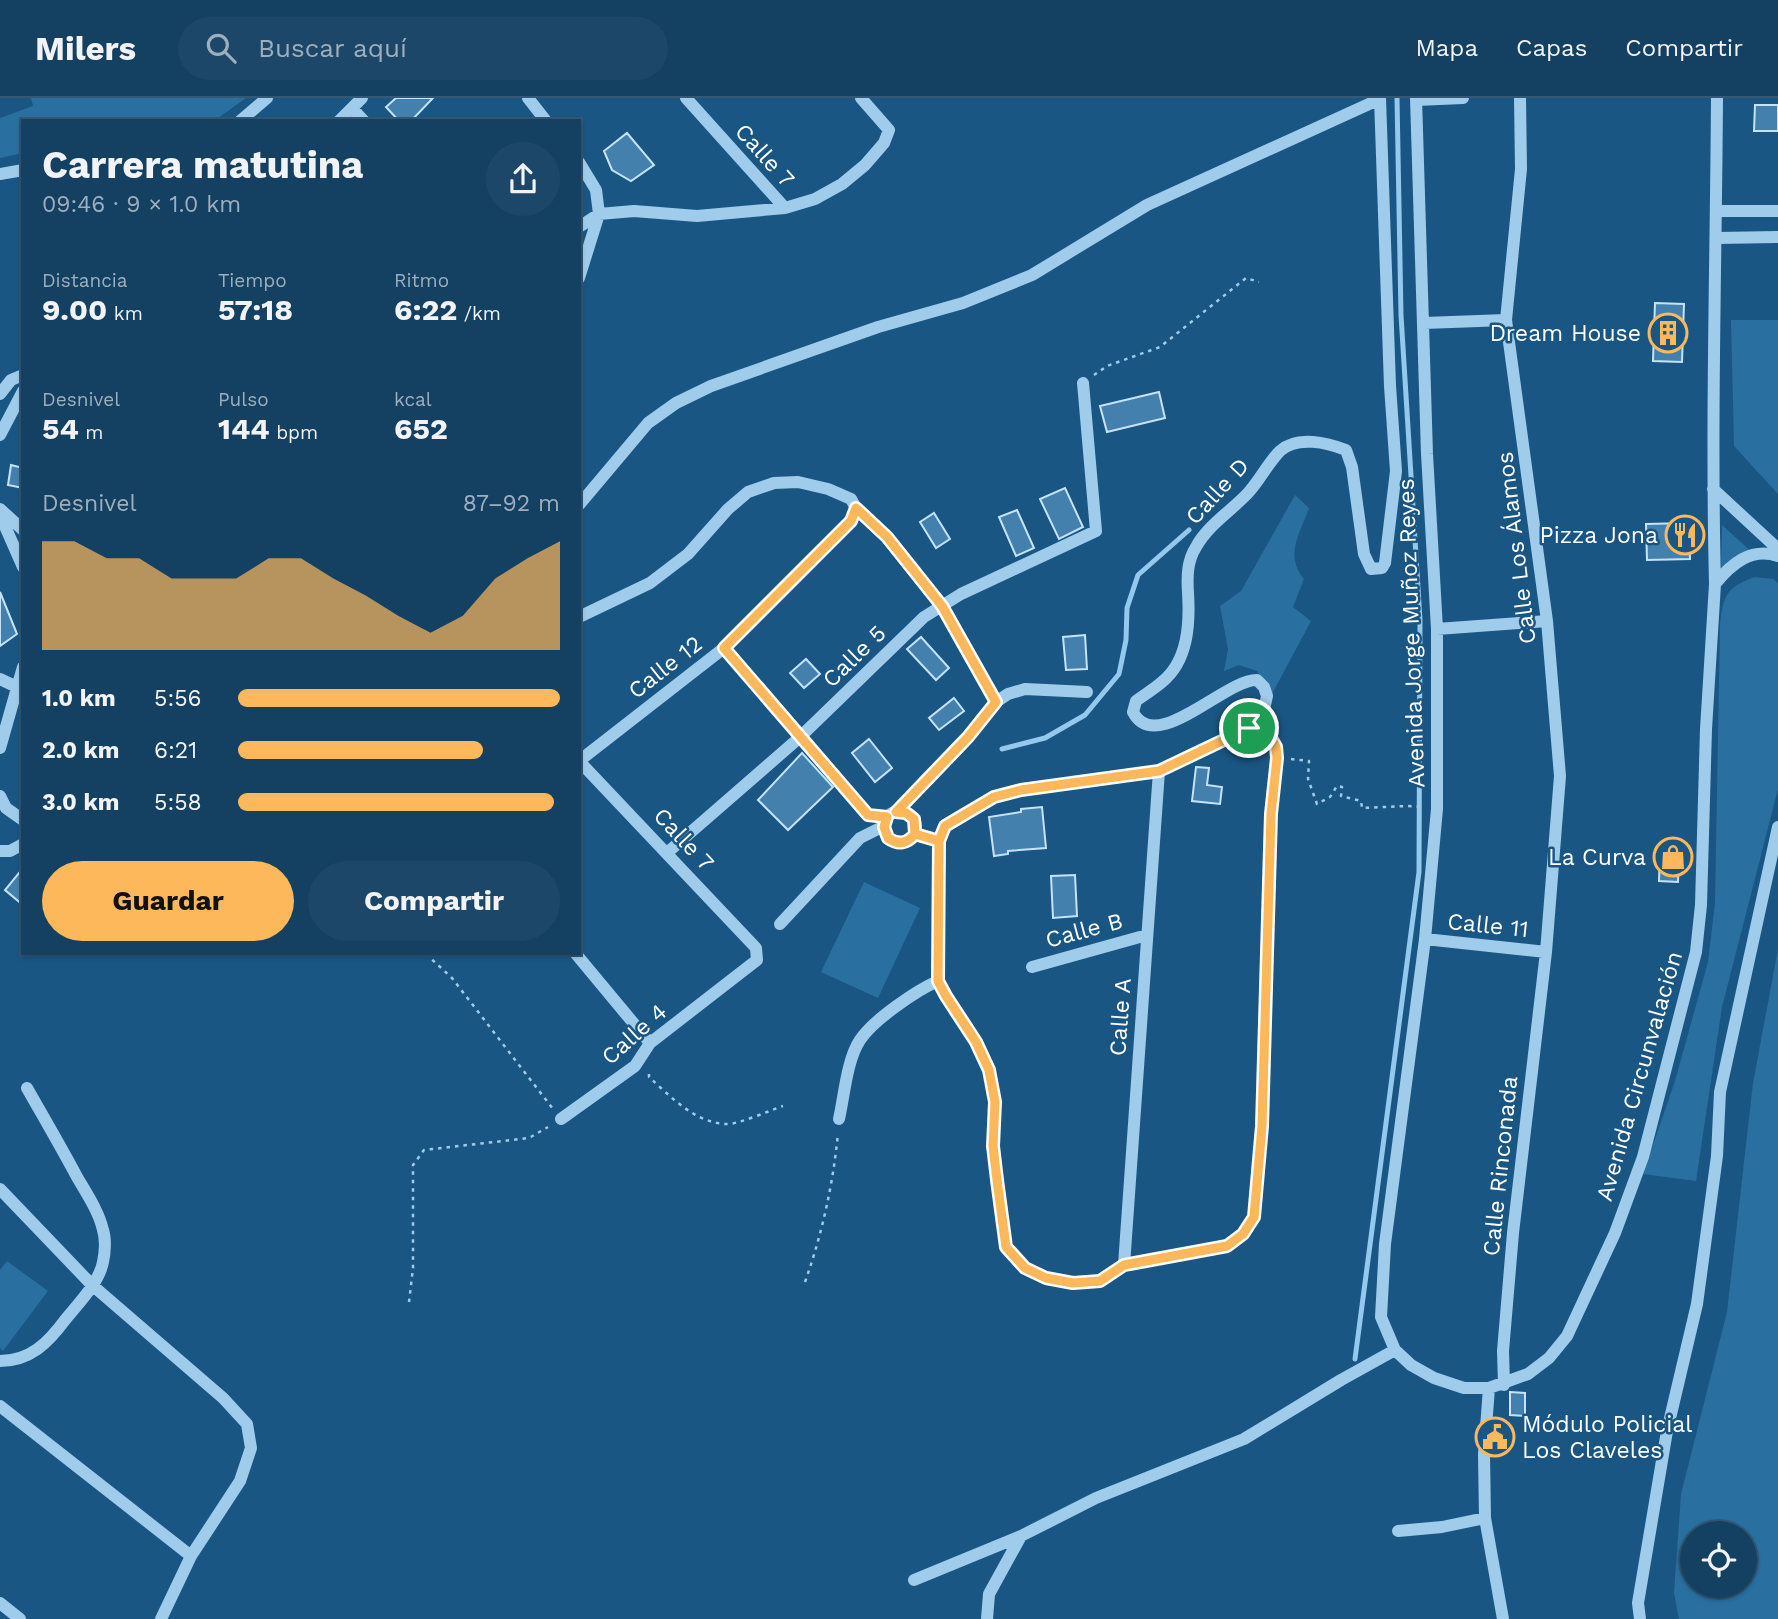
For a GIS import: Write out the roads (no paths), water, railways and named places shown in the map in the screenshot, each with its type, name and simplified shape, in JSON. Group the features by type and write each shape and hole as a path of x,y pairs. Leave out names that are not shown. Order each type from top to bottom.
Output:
{"street":[{"path":"242,119 267,98"},
{"path":"342,119 362,98"},
{"path":"527,98 544,119"},
{"name":"Calle 7","path":"687,98 785,208"},
{"path":"581,226 599,214 634,211 697,216 785,208 815,200 842,184 865,165 884,143 889,130 862,98"},
{"path":"581,503 648,423 676,402 711,386 878,327 963,303 1032,275 1147,205 1380,98"},
{"name":"Avenida Jorge Muñoz Reyes","path":"1380,98 1390,386 1396,471"},
{"path":"1416,99 1463,98"},
{"name":"Calle Los Álamos","path":"1520,98 1521,169 1506,320 1547,621 1560,776 1546,952"},
{"name":"Avenida Circunvalación","path":"1489,1388 1528,1374 1549,1358 1572,1326 1615,1233 1634,1182 1696,952 1701,905 1706,729 1715,584 1713,489 1717,98"},
{"name":"Avenida Jorge Muñoz Reyes","path":"1416,99 1427,454 1437,629 1437,809 1425,939 1385,1244 1381,1317 1395,1350 1411,1365 1434,1378 1464,1388 1489,1388"},
{"path":"352,108 362,119"},
{"path":"581,165 596,190 599,214 581,272"},
{"path":"0,174 21,170"},
{"path":"1716,211 1778,211"},
{"path":"1717,237 1778,237"},
{"path":"1424,323 1506,320"},
{"path":"0,394 11,380 21,376"},
{"name":"Calle 5","path":"668,852 799,738 924,617 961,594 1096,531 1083,383"},
{"path":"0,435 21,395"},
{"name":"Calle D","path":"1249,728 1265,705 1267,696 1264,687 1257,680 1238,684 1198,710 1164,724 1150,726 1138,721 1133,712 1136,701 1163,681 1176,667 1183,650 1188,626 1188,569 1196,546 1218,520 1248,493 1282,448 1300,443 1320,442 1346,450 1352,467 1364,554 1371,569 1382,568 1386,555 1396,471"},
{"path":"581,616 650,583 688,554 748,492 774,484 798,482 828,489 851,499 856,508 887,537 942,606 996,702"},
{"path":"1713,489 1778,549"},
{"name":"Calle 12","path":"581,759 724,648 851,521 856,508"},
{"path":"0,509 21,528"},
{"path":"0,515 21,562"},
{"path":"1715,584 1728,568 1744,557 1769,552 1778,555"},
{"path":"1437,629 1547,621"},
{"path":"724,648 868,815 889,818 906,813 914,819 915,834"},
{"path":"0,748 21,674"},
{"path":"0,679 17,687"},
{"path":"780,924 860,838 889,818 968,737 996,702 1008,694 1025,689 1087,692"},
{"path":"1249,728 1267,731 1276,747 1277,758 1271,814 1262,1126 1254,1217 1243,1234 1227,1246 1124,1265 1100,1281 1073,1283 1046,1278 1025,1268 1006,1247 995,1157 995,1102 989,1070 976,1042 938,981 939,841 945,826 994,797 1021,790 1159,771 1249,728"},
{"name":"Calle 7","path":"581,763 756,948"},
{"name":"Calle A","path":"1124,1265 1159,771"},
{"path":"0,796 6,808 21,819"},
{"path":"889,818 888,838 899,843 915,834"},
{"path":"1640,1619 1638,1603 1654,1500 1697,1304 1717,1156 1720,1093 1778,827"},
{"path":"915,834 939,841"},
{"path":"0,851 10,851 21,845"},
{"name":"Calle B","path":"1031,967 1147,935"},
{"name":"Calle 11","path":"1425,939 1546,952"},
{"name":"Calle 4","path":"561,1119 635,1066 650,1043 757,960 756,948"},
{"name":"Calle Rinconada","path":"1504,1384 1503,1351 1513,1233 1546,952"},
{"path":"577,955 650,1043"},
{"path":"839,1119 851,1063 859,1041 868,1030 919,989 938,981"},
{"path":"0,1361 14,1361 40,1349 92,1285 103,1266 104,1231 92,1203 27,1088"},
{"path":"0,1189 92,1285 223,1398 247,1424 251,1448 240,1481 191,1556 161,1619"},
{"path":"914,1580 1021,1536 1096,1498 1244,1439 1395,1350"},
{"path":"1489,1388 1484,1454 1485,1518 1503,1619"},
{"path":"0,1406 191,1556"},
{"path":"1398,1531 1442,1527 1485,1518"},
{"path":"987,1619 989,1594 1021,1536"},
{"path":"0,1603 20,1619"}],"waterway":[{"path":"1355,1359 1419,872 1420,620 1401,315 1397,98"},
{"path":"1002,749 1045,738 1085,715 1119,674 1126,640 1127,608 1138,575 1189,530"}],"place":[{"name":"Dream House","path":"1668,333"},
{"name":"Pizza Jona","path":"1685,535"},
{"name":"La Curva","path":"1673,857"},
{"name":"Módulo Policial Los Claveles","path":"1495,1437"}]}
